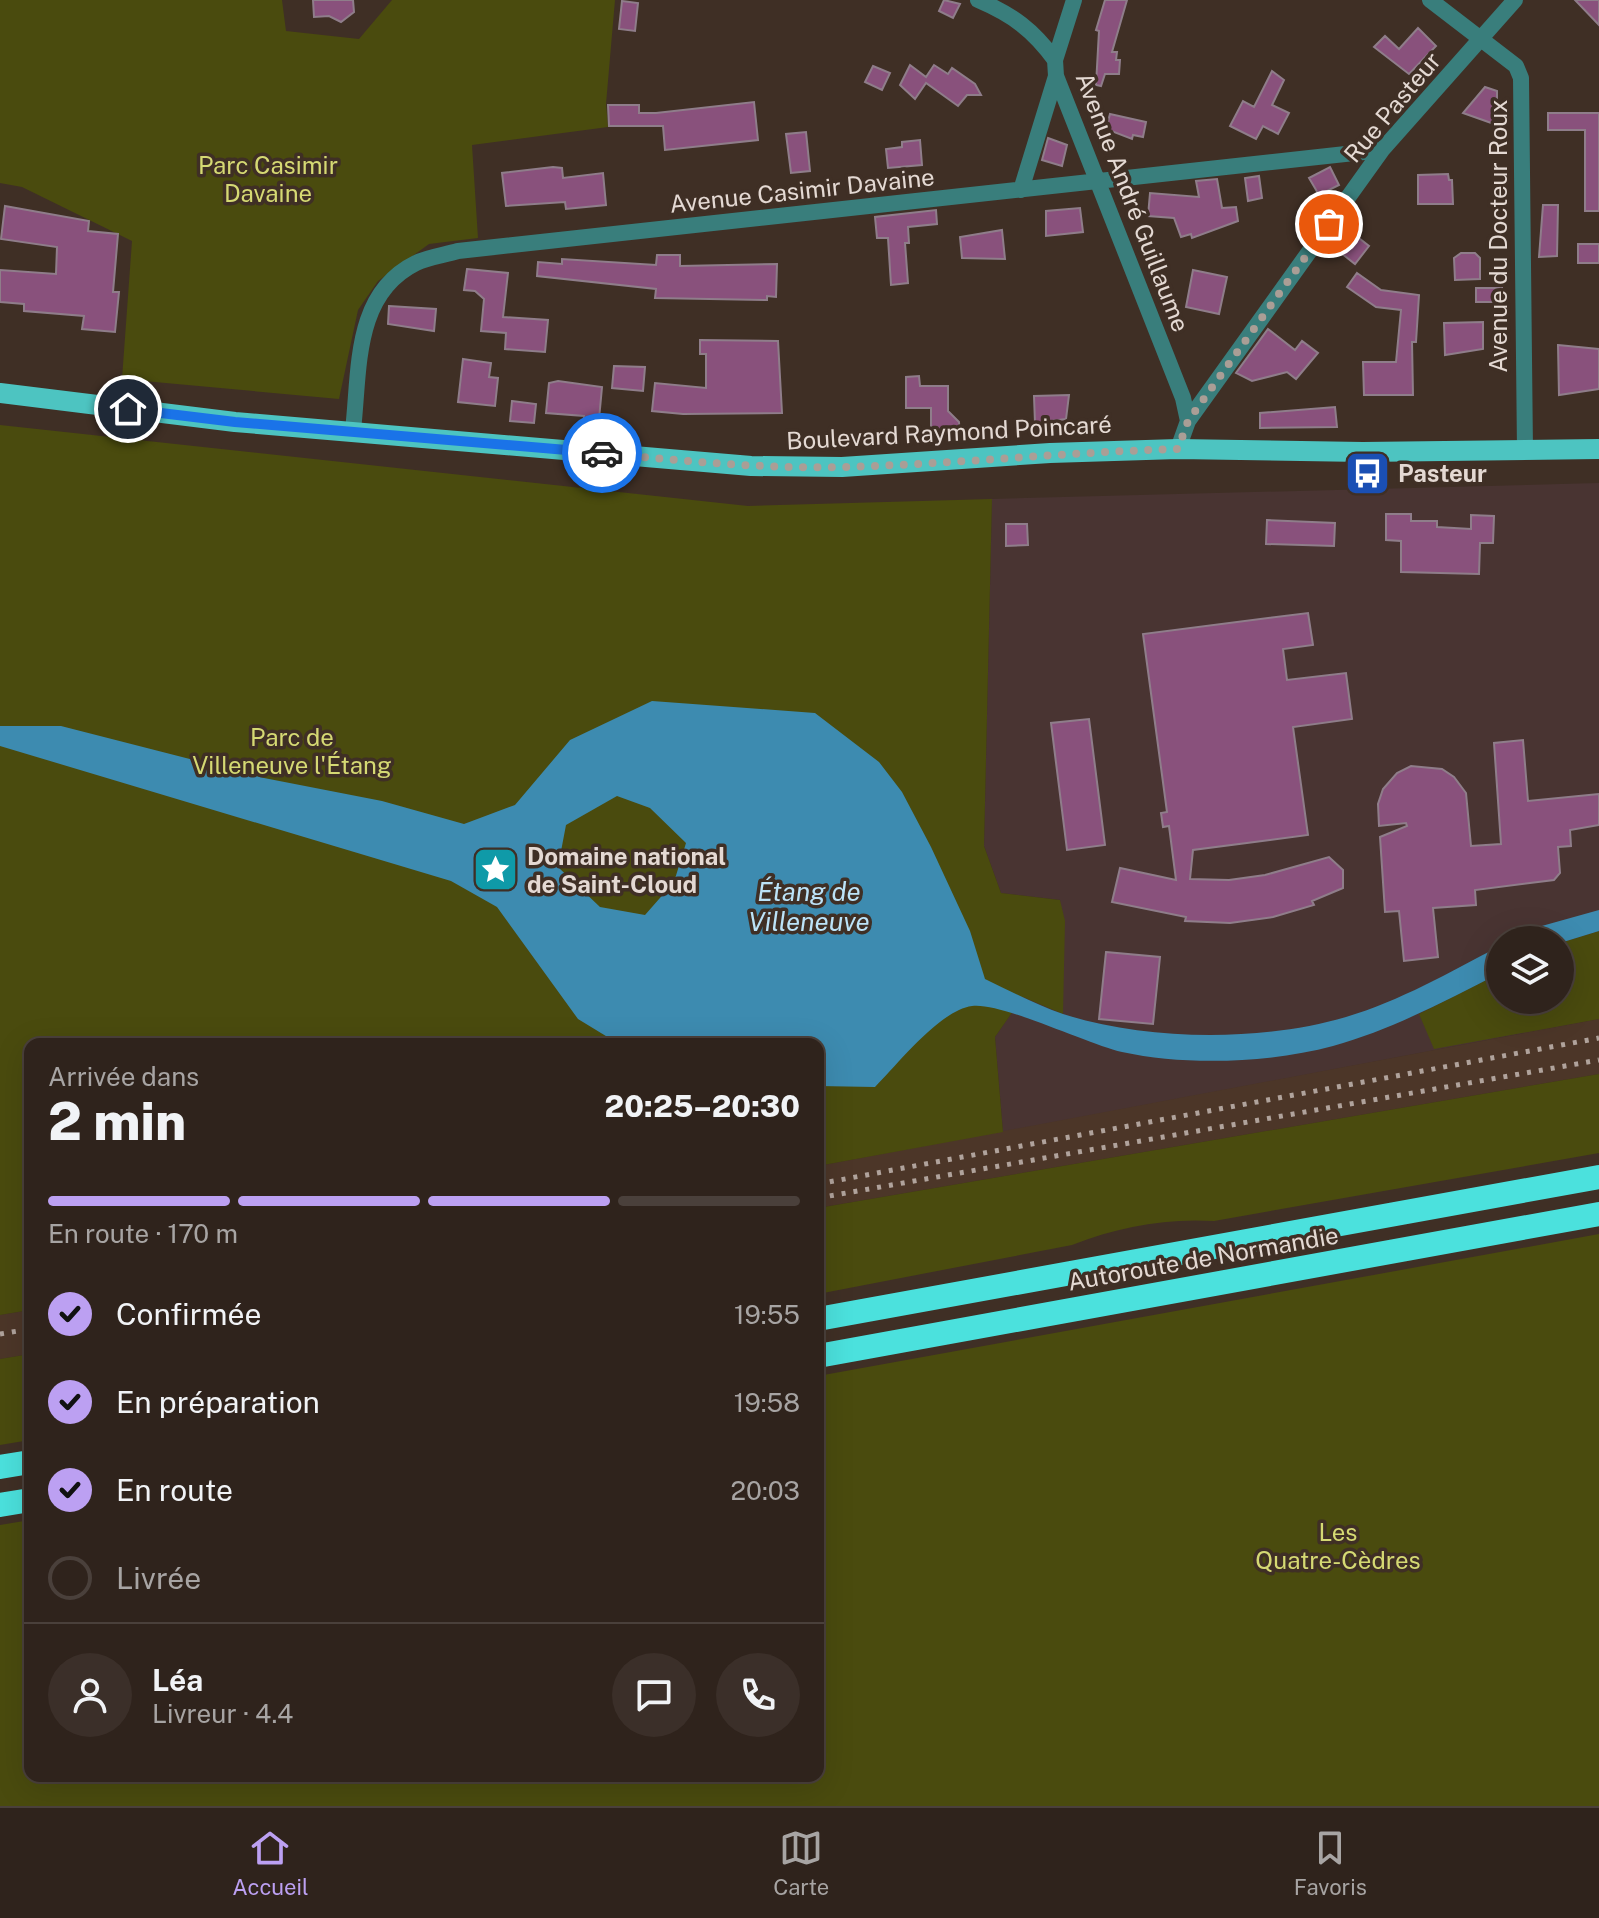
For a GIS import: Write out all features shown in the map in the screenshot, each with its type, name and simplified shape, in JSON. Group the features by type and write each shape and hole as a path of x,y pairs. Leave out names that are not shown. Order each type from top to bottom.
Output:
{"highway":[{"name":"Autoroute de Normandie","path":"824,1318 1599,1177"},
{"name":"Autoroute de Normandie","path":"824,1355 1599,1214"},
{"path":"0,1467 24,1463"},
{"path":"0,1505 24,1501"}],"main road":[{"name":"Boulevard Raymond Poincaré","path":"6,395 235,422 751,466 873,466 1050,453 1178,449 1599,449"}],"street":[{"path":"978,0 1010,14 1033,31 1056,68 1021,190"},
{"name":"Avenue André Guillaume","path":"1074,0 1056,68 1183,398 1188,421"},
{"name":"Avenue du Docteur Roux","path":"1430,0 1516,66 1521,78 1525,451"},
{"name":"Rue Pasteur","path":"1178,449 1188,421 1382,150 1515,0"},
{"name":"Avenue Casimir Davaine","path":"353,430 365,321 382,286 416,263 458,251 1382,150"}],"shaded area":[{"path":"1599,483 1599,1019 1003,1132 995,1037 1023,996 1063,1013 1060,900 1001,893 984,846 992,499"},
{"path":"1599,1019 1599,1074 824,1207 824,1165"},
{"path":"24,1311 24,1355 0,1359 0,1315"}],"green space":[{"name":"Parc Casimir Davaine","path":"0,0 282,0 286,31 359,39 392,0 615,0 606,104 608,127 472,145 478,238 429,244 378,281 358,310 339,399 122,379 132,241 22,187 0,183"},
{"name":"Domaine national de Saint-Cloud","path":"0,425 748,506 992,499 984,846 1001,893 1060,900 1065,921 1063,1014 1023,997 995,1037 1003,1132 824,1165 824,1038 24,1038 24,1311 0,1315"},
{"path":"1599,931 1599,1019 1434,1049 1419,1014 1486,980 1486,1014 1574,1014 1574,939"},
{"path":"1599,1074 1599,1153 1214,1221 1142,1225 1072,1245 824,1293 824,1207"},
{"name":"Les Quatre-Cèdres","path":"1599,1234 1599,1806 0,1806 0,1525 24,1521 24,1782 824,1782 824,1375"},
{"path":"24,1355 24,1441 0,1445 0,1359"}],"water":[{"name":"Étang de Villeneuve","path":"652,701 815,713 879,762 902,792 970,931 985,979 1063,1014 1131,1029 1204,1035 1241,1034 1278,1031 1346,1017 1386,1003 1486,953 1486,980 1418,1014 1333,1046 1282,1056 1228,1061 1173,1059 1122,1052 1003,1010 972,1006 946,1017 875,1087 824,1086 824,1038 609,1038 578,1019 497,907 451,881 0,746 0,726 61,726 264,778 382,801 464,824 515,805 570,740","holes":["617,796 650,808 686,843 674,882 645,915 600,907 558,867 566,825"]},
{"path":"1599,910 1599,931 1574,939 1574,926 1542,926"}],"building":[{"path":"313,0 353,0 354,12 341,22 329,16 314,17"},
{"path":"944,0 960,4 953,18 939,11"},
{"path":"1105,0 1127,0 1112,52 1117,52 1116,60 1120,60 1119,74 1105,74 1101,86 1096,85 1099,31 1096,30"},
{"path":"1575,0 1599,0 1599,25"},
{"path":"622,1 638,3 635,31 619,29"},
{"path":"1418,28 1436,46 1409,74 1374,47 1385,36 1399,49"},
{"path":"910,65 926,77 934,65 948,74 952,68 975,84 981,95 967,95 958,106 926,83 915,99 900,85"},
{"path":"873,66 890,73 882,90 865,82"},
{"path":"1272,71 1284,80 1272,105 1289,113 1278,134 1263,126 1256,139 1230,126 1243,101 1254,107"},
{"path":"1485,87 1497,91 1497,125 1463,113"},
{"path":"754,102 758,140 665,150 663,126 609,126 608,105 639,105 639,113 656,113"},
{"path":"1548,113 1599,113 1599,211 1585,211 1585,130 1548,130"},
{"path":"1110,114 1146,122 1143,137 1133,135 1132,139 1106,129"},
{"path":"806,132 810,171 791,173 786,134"},
{"path":"1048,138 1067,145 1062,166 1042,160"},
{"path":"920,140 922,165 888,168 886,149 902,147 902,142"},
{"path":"1330,167 1339,185 1319,195 1309,178"},
{"path":"562,168 563,178 603,173 606,205 566,209 565,202 506,206 502,173"},
{"path":"1448,174 1449,180 1452,180 1453,204 1418,204 1418,175"},
{"path":"1259,176 1262,198 1248,201 1245,178"},
{"path":"1217,179 1222,208 1236,207 1238,221 1192,238 1191,234 1181,237 1174,218 1148,216 1150,193 1199,197 1196,181"},
{"path":"1543,205 1558,205 1557,256 1539,257"},
{"path":"5,206 89,221 88,231 118,234 113,292 119,292 115,332 82,329 84,316 24,311 24,304 0,302 0,270 56,274 57,247 1,239"},
{"path":"1080,208 1083,232 1046,236 1046,211"},
{"path":"936,210 937,224 908,227 909,243 905,243 908,283 891,285 888,238 877,238 875,217"},
{"path":"1002,230 1005,259 962,258 960,237"},
{"path":"1355,235 1369,246 1355,264 1341,253"},
{"path":"1578,244 1599,244 1599,263 1578,263"},
{"path":"1461,253 1475,253 1480,258 1480,279 1455,280 1454,258"},
{"path":"657,255 680,255 680,266 777,264 776,297 767,296 767,300 655,298 656,289 537,276 538,262 562,264 562,259 656,265"},
{"path":"467,269 508,273 503,317 548,320 545,352 505,349 506,333 481,331 484,299 475,291 464,290"},
{"path":"1193,270 1227,277 1219,314 1186,307"},
{"path":"1357,273 1381,290 1419,295 1416,342 1412,342 1413,395 1364,395 1363,362 1396,362 1401,310 1376,307 1347,287"},
{"path":"1476,288 1502,288 1501,302 1476,302"},
{"path":"389,306 436,309 434,331 388,324"},
{"path":"1483,322 1483,349 1445,355 1444,323"},
{"path":"1268,329 1295,350 1302,341 1318,353 1296,379 1287,372 1252,381 1236,373"},
{"path":"700,340 778,341 782,413 683,414 652,411 655,383 706,388 706,354 700,354"},
{"path":"1558,345 1599,349 1599,389 1559,395"},
{"path":"463,359 491,363 489,377 498,378 495,406 458,402"},
{"path":"614,366 645,367 643,391 612,388"},
{"path":"919,376 920,386 948,386 948,411 959,422 960,438 931,439 931,408 906,408 906,377"},
{"path":"558,381 602,387 598,430 583,428 584,416 546,413 549,383"},
{"path":"1069,395 1066,419 1035,423 1034,396"},
{"path":"512,401 536,404 534,423 510,421"},
{"path":"1335,407 1337,427 1260,428 1260,413"},
{"path":"1386,514 1411,514 1411,521 1437,521 1437,527 1471,529 1471,515 1494,516 1493,543 1480,543 1479,574 1401,572 1401,541 1386,540"},
{"path":"1267,520 1335,523 1334,546 1266,544"},
{"path":"1006,524 1027,524 1028,545 1006,546"},
{"path":"1308,613 1313,645 1283,649 1287,680 1346,673 1352,719 1293,727 1308,835 1193,850 1190,879 1229,880 1265,875 1329,857 1343,870 1343,888 1312,901 1314,905 1273,917 1230,923 1185,921 1186,917 1112,902 1120,868 1176,880 1169,826 1163,827 1161,813 1167,812 1143,634"},
{"path":"1089,719 1105,845 1067,850 1051,723"},
{"path":"1523,740 1528,801 1599,794 1599,825 1570,830 1571,846 1558,847 1560,873 1554,880 1475,890 1476,905 1433,908 1438,957 1404,961 1399,911 1385,912 1380,837 1407,826 1406,823 1379,826 1378,804 1383,789 1397,773 1411,766 1442,769 1454,777 1466,793 1471,846 1501,844 1494,743"},
{"path":"1106,952 1160,957 1153,1024 1099,1019"}],"railway":[{"path":"824,1183 1599,1038"},
{"path":"824,1197 1599,1060"},
{"path":"0,1334 24,1330"}],"way so far":[{"path":"602,453 751,466 842,467 1050,453 1178,449 1188,421 1329,224"}],"place":[{"name":"Pasteur","path":"1367,473"},
{"name":"Domaine national de Saint-Cloud","path":"496,870"}],"route":[{"path":"128,409 235,422 602,453"}],"park label":[{"name":"Parc de Villeneuve l'Étang","path":"292,751"}]}
